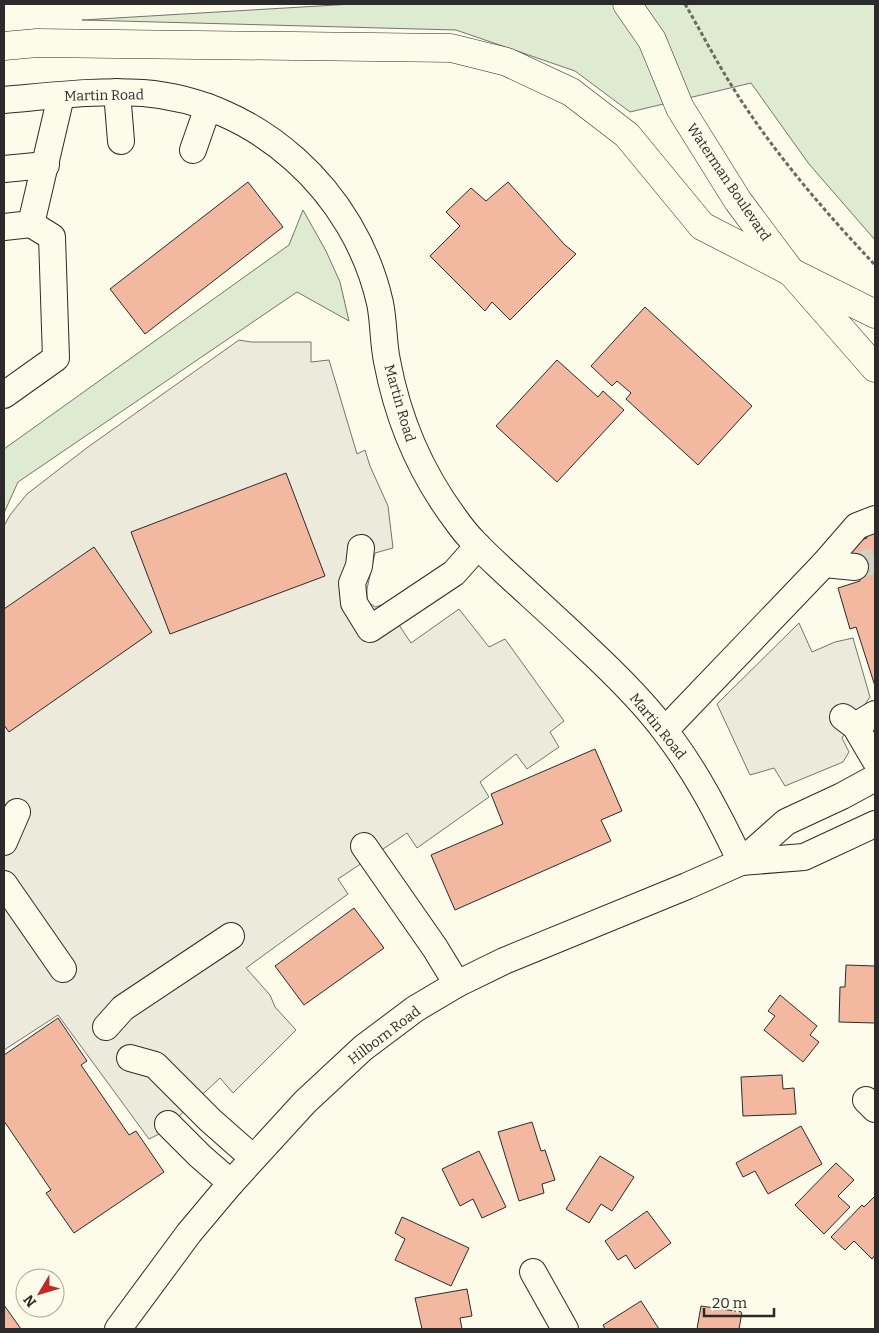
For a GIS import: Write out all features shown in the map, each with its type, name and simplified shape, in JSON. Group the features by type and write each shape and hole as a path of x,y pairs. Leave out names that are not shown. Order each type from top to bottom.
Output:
{"main road":[{"name":"Waterman Boulevard","path":"626,4 652,40 680,108 738,201 791,272 875,368"},
{"path":"4,46 37,43 451,48 507,62 571,92 627,135 702,226 875,314"}],"street":[{"name":"Martin Road","path":"4,100 117,92 175,98 208,107 251,127 288,153 321,184 348,223 369,266 380,305 387,360 395,398 416,456 434,490 458,523 478,546 586,646 665,730 707,795 740,862"},
{"path":"117,92 121,141"},
{"path":"31,224 61,96"},
{"path":"193,150 208,107"},
{"path":"4,169 46,165"},
{"path":"4,227 31,224 52,237 56,358 4,395"},
{"path":"665,730 824,564 857,526 875,519"},
{"path":"361,548 359,566 352,583 354,603 370,629 454,573 478,546"},
{"path":"824,564 855,566"},
{"path":"858,719 875,760"},
{"name":"Hilborn Road","path":"118,1329 189,1233 253,1158 305,1102 363,1048 415,1010 457,984 504,961 687,886 740,862 786,822 842,796 875,778"},
{"path":"4,842 17,812"},
{"name":"Hilborn Road","path":"740,862 804,857 875,824"},
{"path":"364,846 435,948 457,984"},
{"path":"4,884 63,969"},
{"path":"106,1027 123,1008 231,936"},
{"path":"130,1058 155,1065 210,1120 253,1158"},
{"path":"168,1124 231,1183"},
{"path":"533,1272 565,1329"}],"path":[{"path":"685,4 731,84 772,143 838,226 875,266"}],"green space":[{"path":"353,4 875,4 875,240 809,164 751,83 630,112 575,71 456,30 82,20"},
{"path":"303,210 326,251 340,282 349,321 297,292 18,482 4,513 4,449 289,245"}],"shaded area":[{"path":"239,340 251,342 311,342 311,362 329,360 357,454 365,450 388,506 393,548 375,553 367,589 367,601 375,607 385,604 411,643 459,609 489,647 505,639 564,721 550,732 559,747 527,769 516,754 480,782 489,797 417,848 407,833 338,879 348,894 246,968 270,995 275,1007 296,1030 233,1093 220,1078 161,1133 149,1139 58,1015 4,1050 4,526 10,515 27,494 88,447"},
{"path":"799,623 812,652 835,642 853,638 870,697 842,738 849,752 843,762 785,786 774,768 750,775 717,704"}],"building":[{"path":"248,182 283,227 145,334 110,289"},
{"path":"508,182 565,245 576,254 510,320 492,302 485,311 430,256 460,226 446,212 471,188 486,201"},
{"path":"645,307 752,406 698,465 626,399 631,393 617,381 612,386 591,366"},
{"path":"557,360 598,397 603,391 624,410 557,482 496,426"},
{"path":"286,473 325,576 170,634 131,532"},
{"path":"875,529 875,686 856,627 850,629 838,588 860,581 848,544 867,538 865,532"},
{"path":"94,547 152,632 9,732 4,725 4,609"},
{"path":"595,749 622,811 601,820 611,841 455,910 431,855 503,824 491,794"},
{"path":"354,908 384,948 304,1005 275,966"},
{"path":"846,965 875,966 875,1023 839,1022 840,987 845,987"},
{"path":"780,995 817,1026 810,1035 819,1042 803,1062 764,1030 775,1016 768,1011"},
{"path":"58,1018 87,1061 81,1065 129,1135 136,1131 164,1172 74,1233 46,1193 51,1190 4,1121 4,1055"},
{"path":"782,1075 783,1089 794,1088 796,1114 743,1116 741,1077"},
{"path":"532,1122 541,1151 545,1150 555,1180 542,1184 544,1193 519,1201 498,1132"},
{"path":"801,1126 822,1164 768,1194 755,1171 743,1177 736,1163"},
{"path":"479,1151 506,1207 482,1218 473,1199 460,1206 442,1169"},
{"path":"600,1156 634,1177 612,1211 601,1204 589,1223 566,1209"},
{"path":"836,1163 854,1180 838,1196 850,1207 824,1234 795,1205"},
{"path":"875,1196 875,1255 872,1259 854,1241 845,1250 831,1237 862,1205 864,1207"},
{"path":"647,1211 671,1243 635,1269 626,1255 618,1260 605,1241"},
{"path":"402,1217 469,1248 451,1286 395,1260 405,1239 395,1233"},
{"path":"467,1289 472,1316 460,1318 462,1329 422,1329 415,1298"},
{"path":"641,1301 659,1329 605,1329 603,1325"},
{"path":"4,1305 21,1329 4,1329"},
{"path":"701,1306 742,1312 739,1329 697,1329"}],"tunnel":[{"path":"855,567 875,560"}]}
